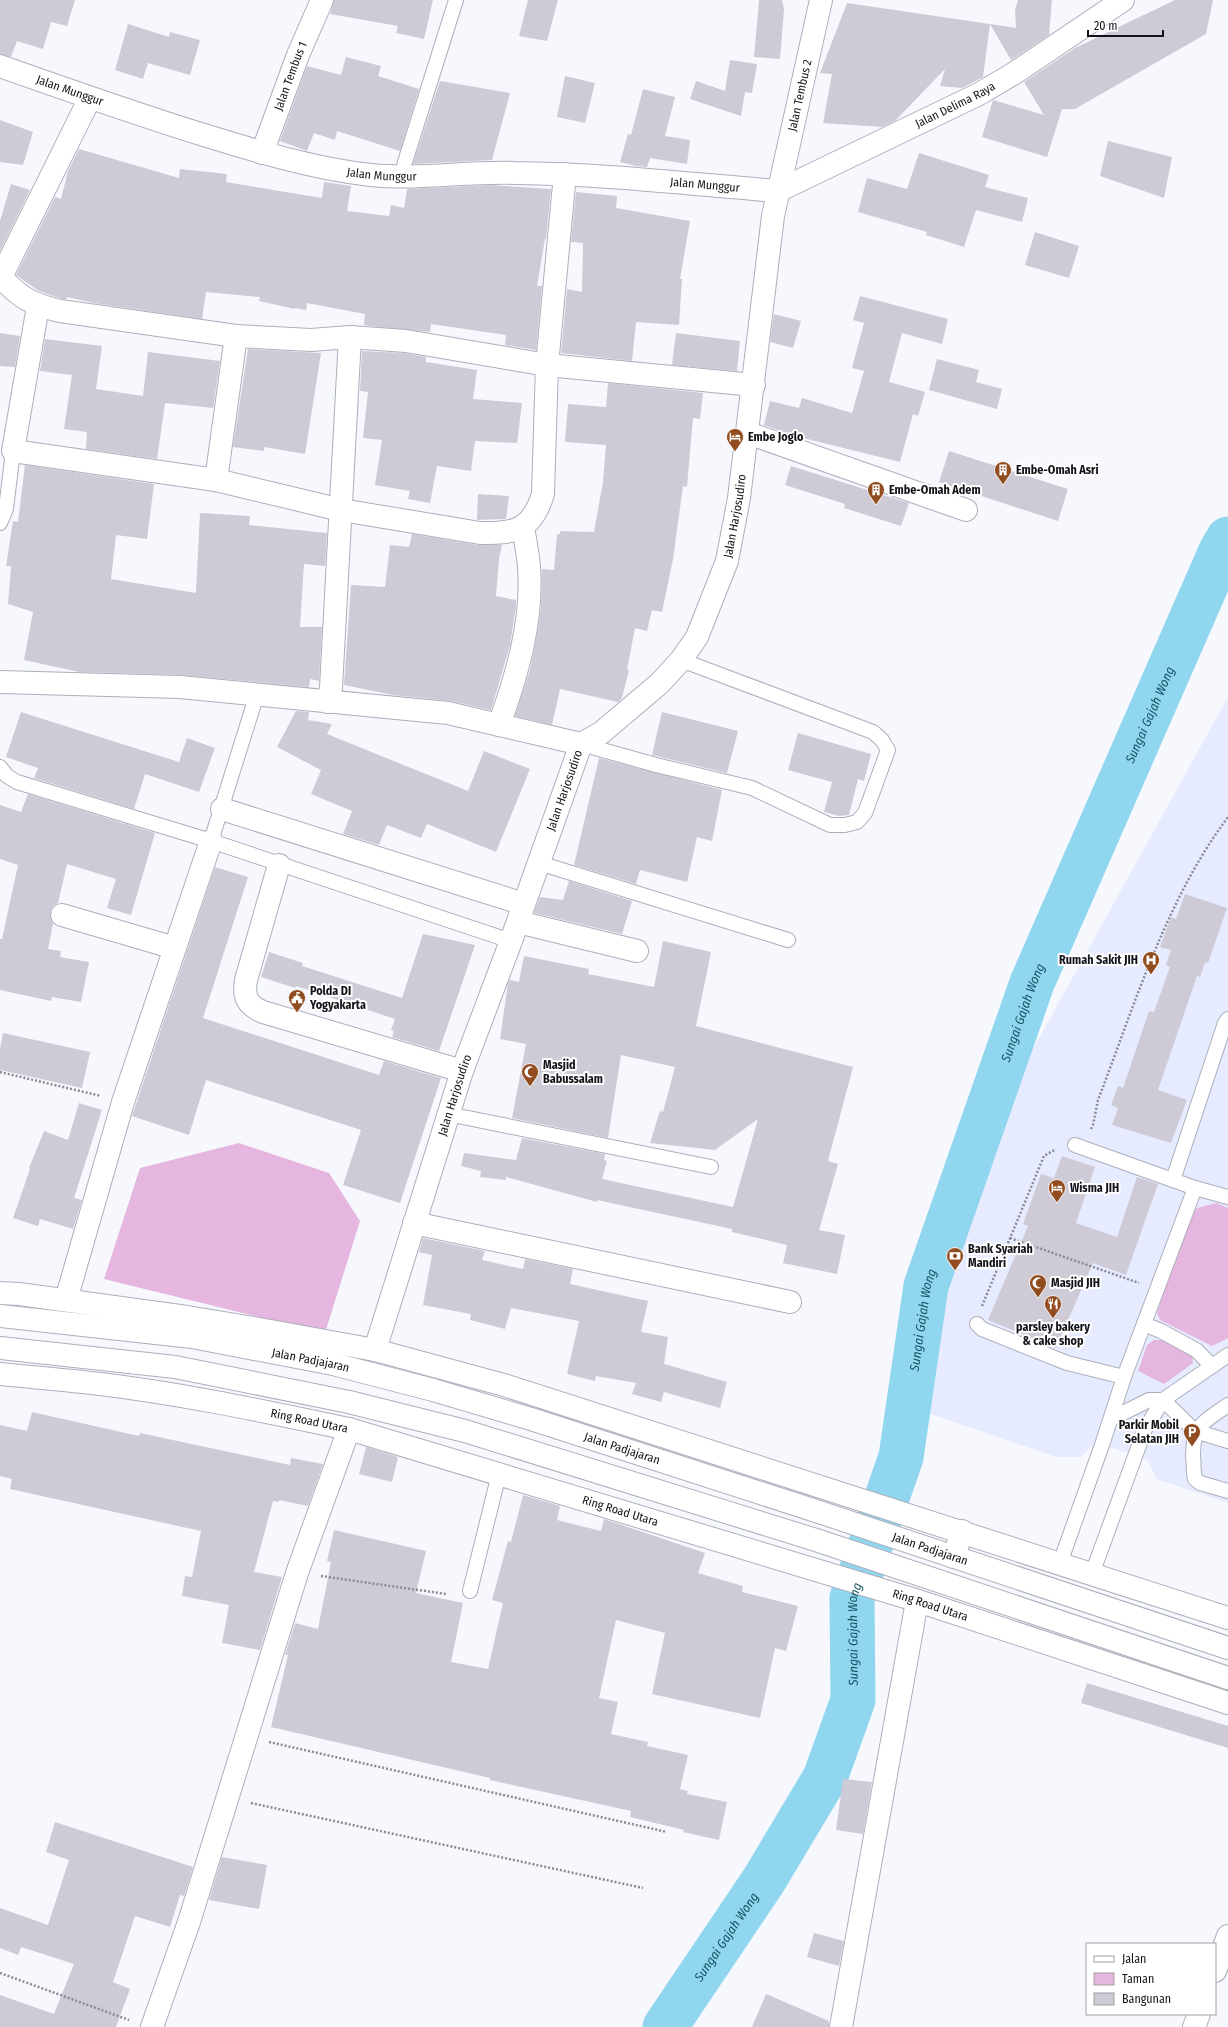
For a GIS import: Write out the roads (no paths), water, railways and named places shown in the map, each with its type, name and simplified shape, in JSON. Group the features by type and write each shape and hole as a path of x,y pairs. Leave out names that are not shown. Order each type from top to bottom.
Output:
{"main road":[{"name":"Jalan Tembus 1","path":"262,153 298,55 322,0"},
{"name":"Jalan Tembus 2","path":"778,191 821,0"},
{"name":"Jalan Delima Raya","path":"778,191 979,94 1014,74 1123,0"},
{"name":"Jalan Munggur","path":"0,66 135,114 262,153 345,171 372,175 402,176 480,173 565,174 778,191"},
{"path":"90,98 0,276 17,294 38,306 60,311 236,336 311,340 350,337 406,341 547,365 754,385"},
{"path":"38,306 6,452 216,480 341,510 480,532 501,533 523,527 536,514 543,494 547,365 565,174"},
{"name":"Jalan Harjosudiro","path":"375,1350 462,1071 518,922 581,744 601,733 660,683 681,660 697,637 712,604 727,562 739,498 748,433 778,191"},
{"path":"216,480 236,336"},
{"path":"328,702 331,688 350,337"},
{"path":"748,433 966,510"},
{"path":"499,725 510,692 527,624 529,567 523,527"},
{"path":"0,682 180,687 448,713 581,744"},
{"path":"222,809 518,922 636,951"},
{"path":"59,1323 123,1102 211,841"},
{"path":"279,865 246,980 245,989 248,1003 253,1008 263,1012 462,1071"},
{"path":"62,915 175,948"},
{"path":"414,1223 790,1302"},
{"path":"0,1293 66,1300 187,1317 375,1350 504,1385 656,1432 809,1484 958,1530 1228,1618"},
{"name":"Jalan Padjajaran","path":"0,1316 192,1337 333,1364 433,1390 530,1419 813,1510 1228,1648"},
{"path":"0,1348 175,1367 349,1402 465,1431 816,1540 1228,1678"},
{"name":"Ring Road Utara","path":"0,1374 101,1384 180,1396 349,1429 914,1600 1228,1704"},
{"path":"144,2025 190,1922 297,1573 349,1429"},
{"path":"948,1554 958,1530"},
{"path":"841,2027 914,1600"},
{"path":"1216,1968 1228,1936"},
{"path":"1194,2027 1199,2015"}],"lane":[{"path":"402,176 405,162 456,0"},
{"path":"0,523 6,509 6,452"},
{"path":"581,744 656,765 752,788 830,825 845,825 857,822 865,813 888,750 882,740 873,732 681,660"},
{"path":"211,841 257,694"},
{"path":"0,767 7,776 18,782 211,841 279,865 518,922"},
{"path":"539,863 788,940"},
{"path":"1174,1180 1225,1023 1228,1019"},
{"path":"448,1114 711,1167"},
{"path":"1075,1145 1195,1188 1228,1197"},
{"path":"1060,1563 1111,1419 1124,1377 1195,1188"},
{"path":"977,1324 982,1329 1067,1363 1124,1377"},
{"path":"1144,1324 1161,1331 1196,1350 1212,1366"},
{"path":"1092,1574 1145,1429 1163,1400 1228,1355"},
{"path":"1111,1419 1149,1400 1163,1400 1195,1431 1228,1441"},
{"path":"1228,1405 1204,1422 1195,1431 1193,1443 1195,1479 1200,1483 1228,1491"},
{"path":"470,1591 499,1474"}],"waterway":[{"name":"Sungai Gajah Wong","path":"665,2027 764,1880 825,1778 853,1700 852,1598 901,1457 926,1286 1032,983 1221,551 1228,539"}],"place":[{"name":"Embe Joglo","path":"735,452"},
{"name":"Embe-Omah Asri","path":"1003,485"},
{"name":"Embe-Omah Adem","path":"876,505"},
{"name":"Rumah Sakit JIH","path":"1151,975"},
{"name":"Polda DI Yogyakarta","path":"297,1013"},
{"name":"Masjid Babussalam","path":"530,1087"},
{"name":"Wisma JIH","path":"1057,1203"},
{"name":"Bank Syariah Mandiri","path":"955,1271"},
{"name":"Masjid JIH","path":"1038,1298"},
{"name":"parsley bakery & cake shop","path":"1053,1319"},
{"name":"Parkir Mobil Selatan JIH","path":"1192,1447"}]}
